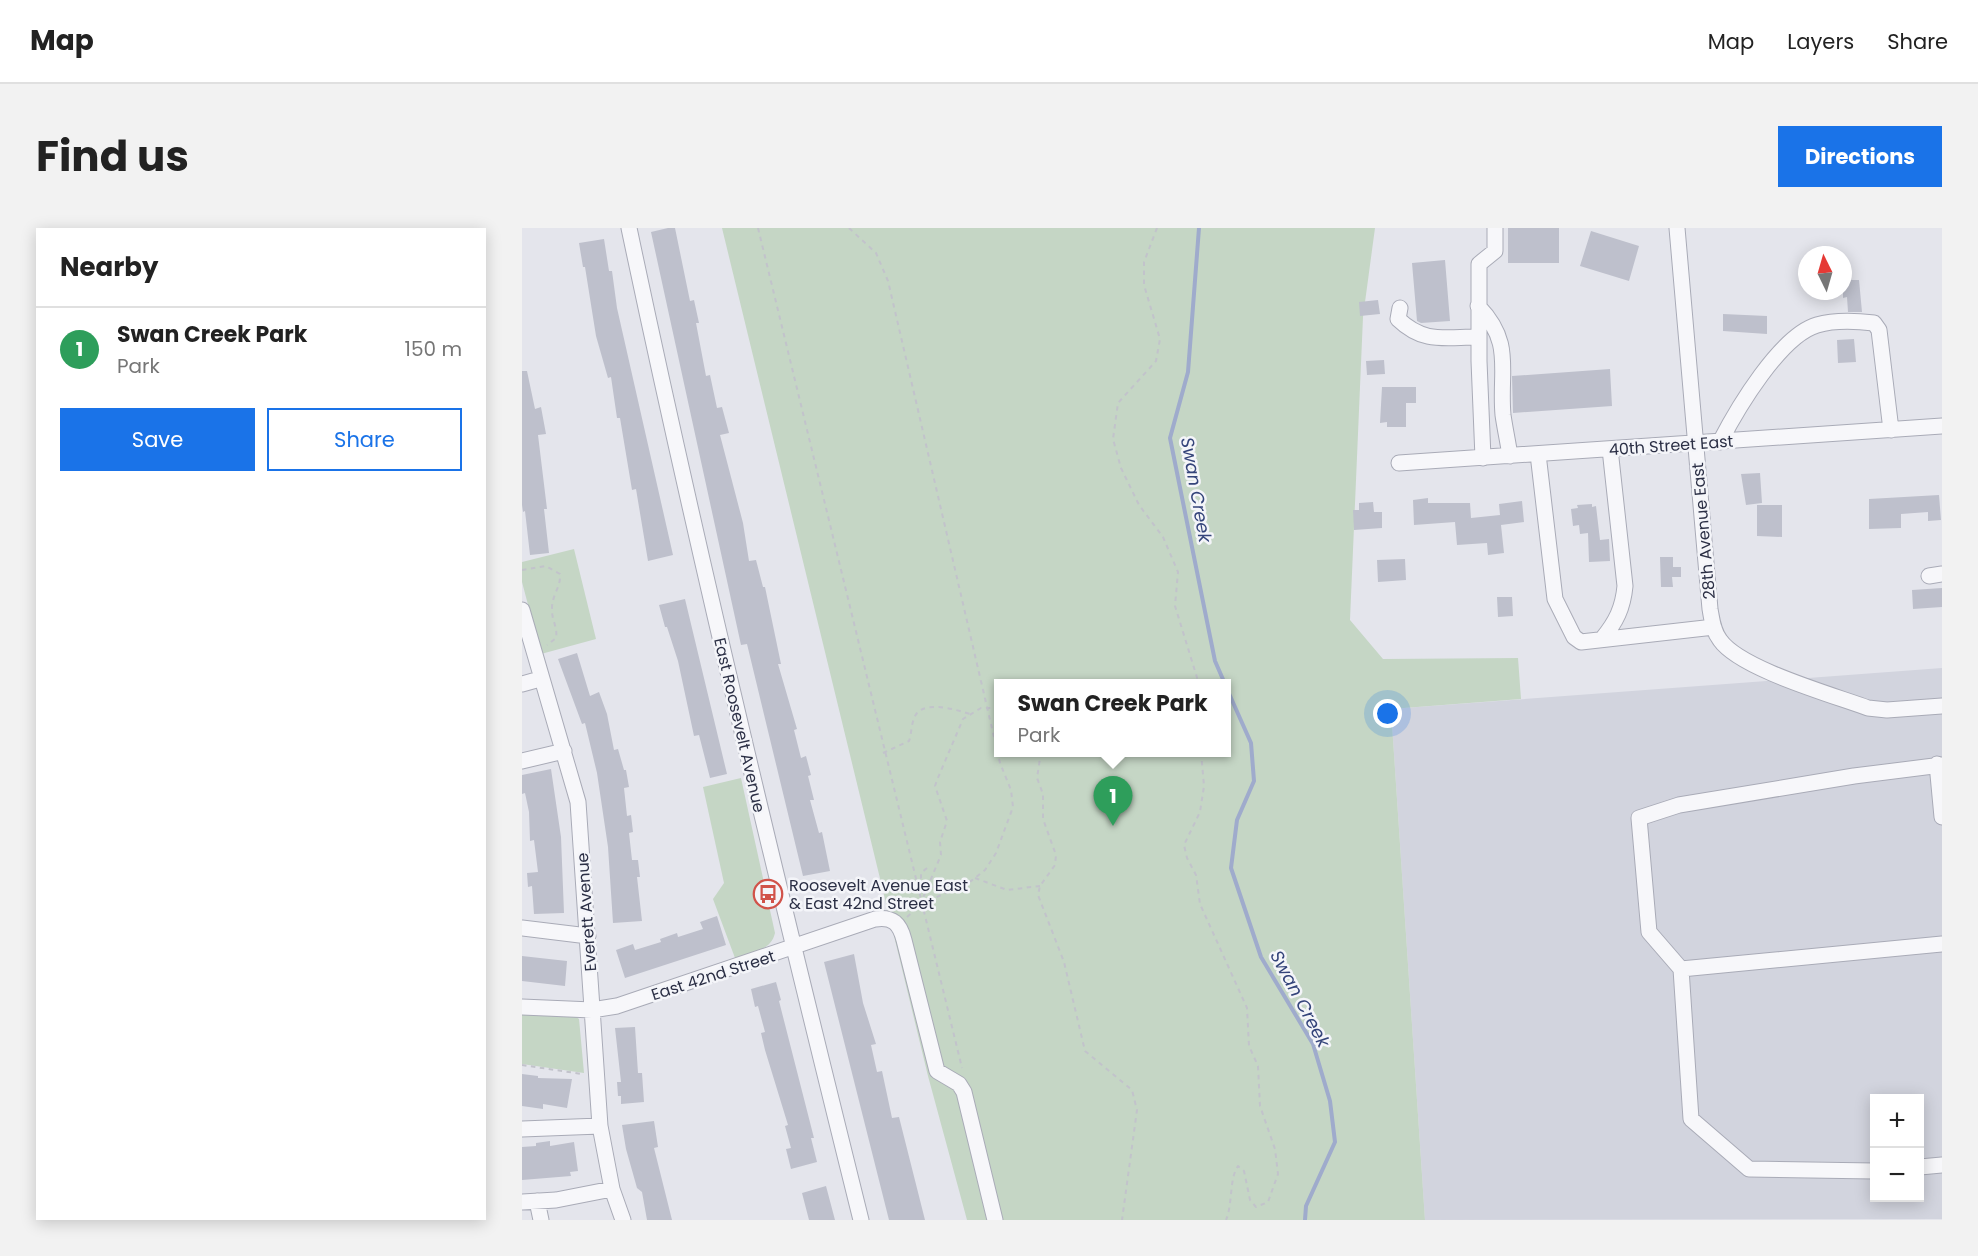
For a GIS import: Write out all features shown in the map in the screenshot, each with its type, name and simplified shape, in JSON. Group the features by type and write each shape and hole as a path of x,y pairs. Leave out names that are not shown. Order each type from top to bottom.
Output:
{"street":[{"name":"East Roosevelt Avenue","path":"629,228 678,462 793,948 861,1220"},
{"path":"1483,458 1478,337 1479,264 1495,251 1495,228"},
{"name":"28th Avenue East","path":"1677,228 1695,444 1714,627"},
{"path":"1478,306 1493,321 1504,355 1503,414 1510,456"},
{"path":"1400,308 1398,318 1411,331 1427,338 1478,337"},
{"path":"1720,442 1742,401 1762,373 1798,336 1816,325 1837,323 1874,323 1879,330 1891,430"},
{"name":"40th Street East","path":"1400,463 1942,426"},
{"path":"1602,639 1613,625 1623,605 1625,586 1610,449"},
{"path":"1538,454 1555,599 1574,637 1581,642 1714,627 1726,647 1760,668 1868,708 1895,710 1942,706"},
{"name":"Everett Avenue","path":"522,610 540,679 578,802 600,1126 612,1189 622,1220"},
{"path":"522,684 540,679"},
{"path":"522,761 564,751"},
{"path":"1870,1171 1749,1169 1691,1119 1681,969 1649,932 1639,818 1679,805 1940,765 1942,817"},
{"name":"East 42nd Street","path":"522,1007 592,1010 617,1006 875,919 890,919 898,924"},
{"path":"898,924 936,1068 939,1073 952,1080 964,1092 995,1220"},
{"path":"522,928 588,936"},
{"path":"1681,969 1942,944"},
{"path":"522,1129 600,1126"},
{"path":"1924,1167 1942,1166"},
{"path":"541,1220 529,1202 612,1189"}],"path":[{"path":"758,228 883,753 963,1074 964,1092"},
{"path":"849,228 876,253 888,281 994,736"},
{"path":"1157,228 1144,262 1144,285 1160,339 1155,361 1118,403 1113,439 1121,468 1140,505 1163,537 1178,572 1175,606 1181,632 1197,679"},
{"path":"522,570 551,567 560,574 551,609 557,628 556,638 551,644 533,650"},
{"path":"920,905 941,855 940,842 947,821 935,786 937,780 963,719 987,707 994,708"},
{"path":"883,753 909,741 913,720 917,712 925,708 950,708 970,714"},
{"path":"898,924 920,905 957,890 975,878 985,870 996,853 1013,807 1013,798 999,757"},
{"path":"1040,757 1037,778 1043,794 1043,819 1056,855 1050,875 1040,886 1038,895 1064,962 1085,1051 1132,1090 1137,1110 1122,1220"},
{"path":"1201,757 1204,786 1200,812 1184,845 1187,858 1196,875 1200,904 1247,1008 1249,1046 1258,1066 1260,1106 1275,1149 1278,1174 1268,1202 1256,1207 1250,1200 1244,1171 1238,1167 1233,1174 1233,1194 1226,1220"},
{"path":"927,868 921,873 921,878 929,885 938,886 941,875"},
{"path":"975,878 1007,890 1040,886"},
{"path":"522,1065 597,1076"}],"shaded area":[{"path":"1942,668 1942,1219 1425,1220 1391,709"}],"green space":[{"path":"722,228 1375,228 1363,317 1350,620 1383,659 1518,658 1521,699 1391,709 1425,1220 967,1220 928,1076"},
{"path":"574,549 596,639 541,654 522,582 522,562"},
{"path":"741,778 775,933 765,948 735,958 713,899 724,883 703,787"},
{"path":"522,1009 574,1015 579,1019 584,1073 522,1064"}],"building":[{"path":"675,228 690,301 694,300 699,323 696,323 706,376 710,375 717,408 722,407 729,433 720,435 743,523 749,561 756,560 763,587 765,587 781,664 778,664 797,729 794,730 801,758 806,756 811,775 808,776 814,800 810,800 819,833 822,832 830,871 803,876 747,644 741,645 651,232"},
{"path":"1508,228 1559,228 1559,263 1508,263"},
{"path":"1591,231 1639,246 1629,281 1580,266"},
{"path":"604,239 609,271 612,271 617,308 673,555 648,561 636,489 632,490 611,377 608,378 596,336 579,243"},
{"path":"1445,260 1450,321 1421,323 1417,321 1412,263"},
{"path":"1852,280 1859,280 1862,312 1848,312 1847,300 1852,300"},
{"path":"1378,300 1380,314 1360,316 1359,302"},
{"path":"1723,314 1767,316 1767,334 1723,331"},
{"path":"1854,339 1856,362 1838,363 1837,340"},
{"path":"1384,360 1385,374 1367,375 1366,361"},
{"path":"1610,369 1612,406 1513,413 1512,376"},
{"path":"522,371 527,371 535,409 541,407 546,434 538,435 547,509 544,509 549,553 530,555 525,511 523,512 522,505"},
{"path":"1382,387 1416,387 1416,403 1406,403 1406,427 1387,427 1387,422 1380,423"},
{"path":"1760,473 1762,503 1746,505 1741,474"},
{"path":"1939,495 1941,520 1928,521 1928,512 1901,514 1901,528 1869,529 1869,499"},
{"path":"1428,498 1428,503 1470,503 1471,518 1500,515 1499,504 1522,501 1524,522 1501,525 1504,553 1488,555 1487,543 1457,545 1455,522 1414,525 1413,500"},
{"path":"1373,502 1374,512 1382,512 1382,528 1354,530 1353,510 1359,510 1359,503"},
{"path":"1592,504 1592,507 1596,506 1600,540 1609,539 1610,561 1589,562 1588,533 1580,534 1579,525 1573,526 1571,509 1578,508 1577,505"},
{"path":"1757,505 1782,505 1782,537 1757,536"},
{"path":"1660,557 1673,557 1673,567 1681,567 1681,577 1672,577 1673,587 1661,587"},
{"path":"1405,559 1406,580 1378,582 1377,560"},
{"path":"1942,588 1942,607 1913,609 1912,590"},
{"path":"1497,597 1512,597 1513,616 1498,617"},
{"path":"685,599 727,774 710,778 699,735 694,736 678,661 659,605"},
{"path":"577,653 590,696 599,692 607,714 614,750 618,749 624,770 626,770 629,787 624,788 627,816 631,815 633,832 629,833 632,860 638,860 640,877 637,877 642,921 613,923 608,847 597,773 585,723 582,724 558,659"},
{"path":"551,769 561,837 564,913 534,914 532,886 528,887 527,873 538,872 534,840 530,841 529,812 525,793 522,794 522,775"},
{"path":"717,916 726,945 625,978 616,950 633,944 635,950 661,942 660,939 677,933 678,937 703,929 700,922"},
{"path":"854,954 863,1003 876,1044 871,1045 877,1072 882,1071 892,1118 899,1117 925,1220 889,1220 824,962"},
{"path":"522,956 567,961 565,986 522,981"},
{"path":"776,982 814,1138 811,1138 817,1162 791,1169 786,1149 791,1148 785,1126 788,1125 765,1050 761,1033 765,1032 751,989"},
{"path":"635,1027 638,1073 642,1073 644,1102 621,1104 621,1096 618,1096 617,1082 621,1082 615,1028"},
{"path":"522,1074 538,1076 538,1078 572,1079 567,1108 543,1104 543,1109 522,1106"},
{"path":"654,1121 658,1147 654,1148 672,1220 647,1220 642,1192 637,1188 626,1149 622,1125"},
{"path":"550,1141 550,1146 574,1142 578,1171 570,1172 571,1176 522,1180 522,1147 536,1146 536,1143"},
{"path":"826,1186 835,1220 809,1220 802,1193"}],"waterway":[{"name":"Swan Creek","path":"1199,228 1188,372 1170,438 1215,661 1223,679"},
{"name":"Swan Creek","path":"1231,698 1251,743 1254,781 1237,820 1231,868 1261,957 1313,1044 1330,1101 1335,1142 1306,1206 1305,1220"}],"place":[{"name":"Swan Creek Park","path":"1113,826"},
{"name":"Roosevelt Avenue East & East 42nd Street","path":"768,894"}]}
